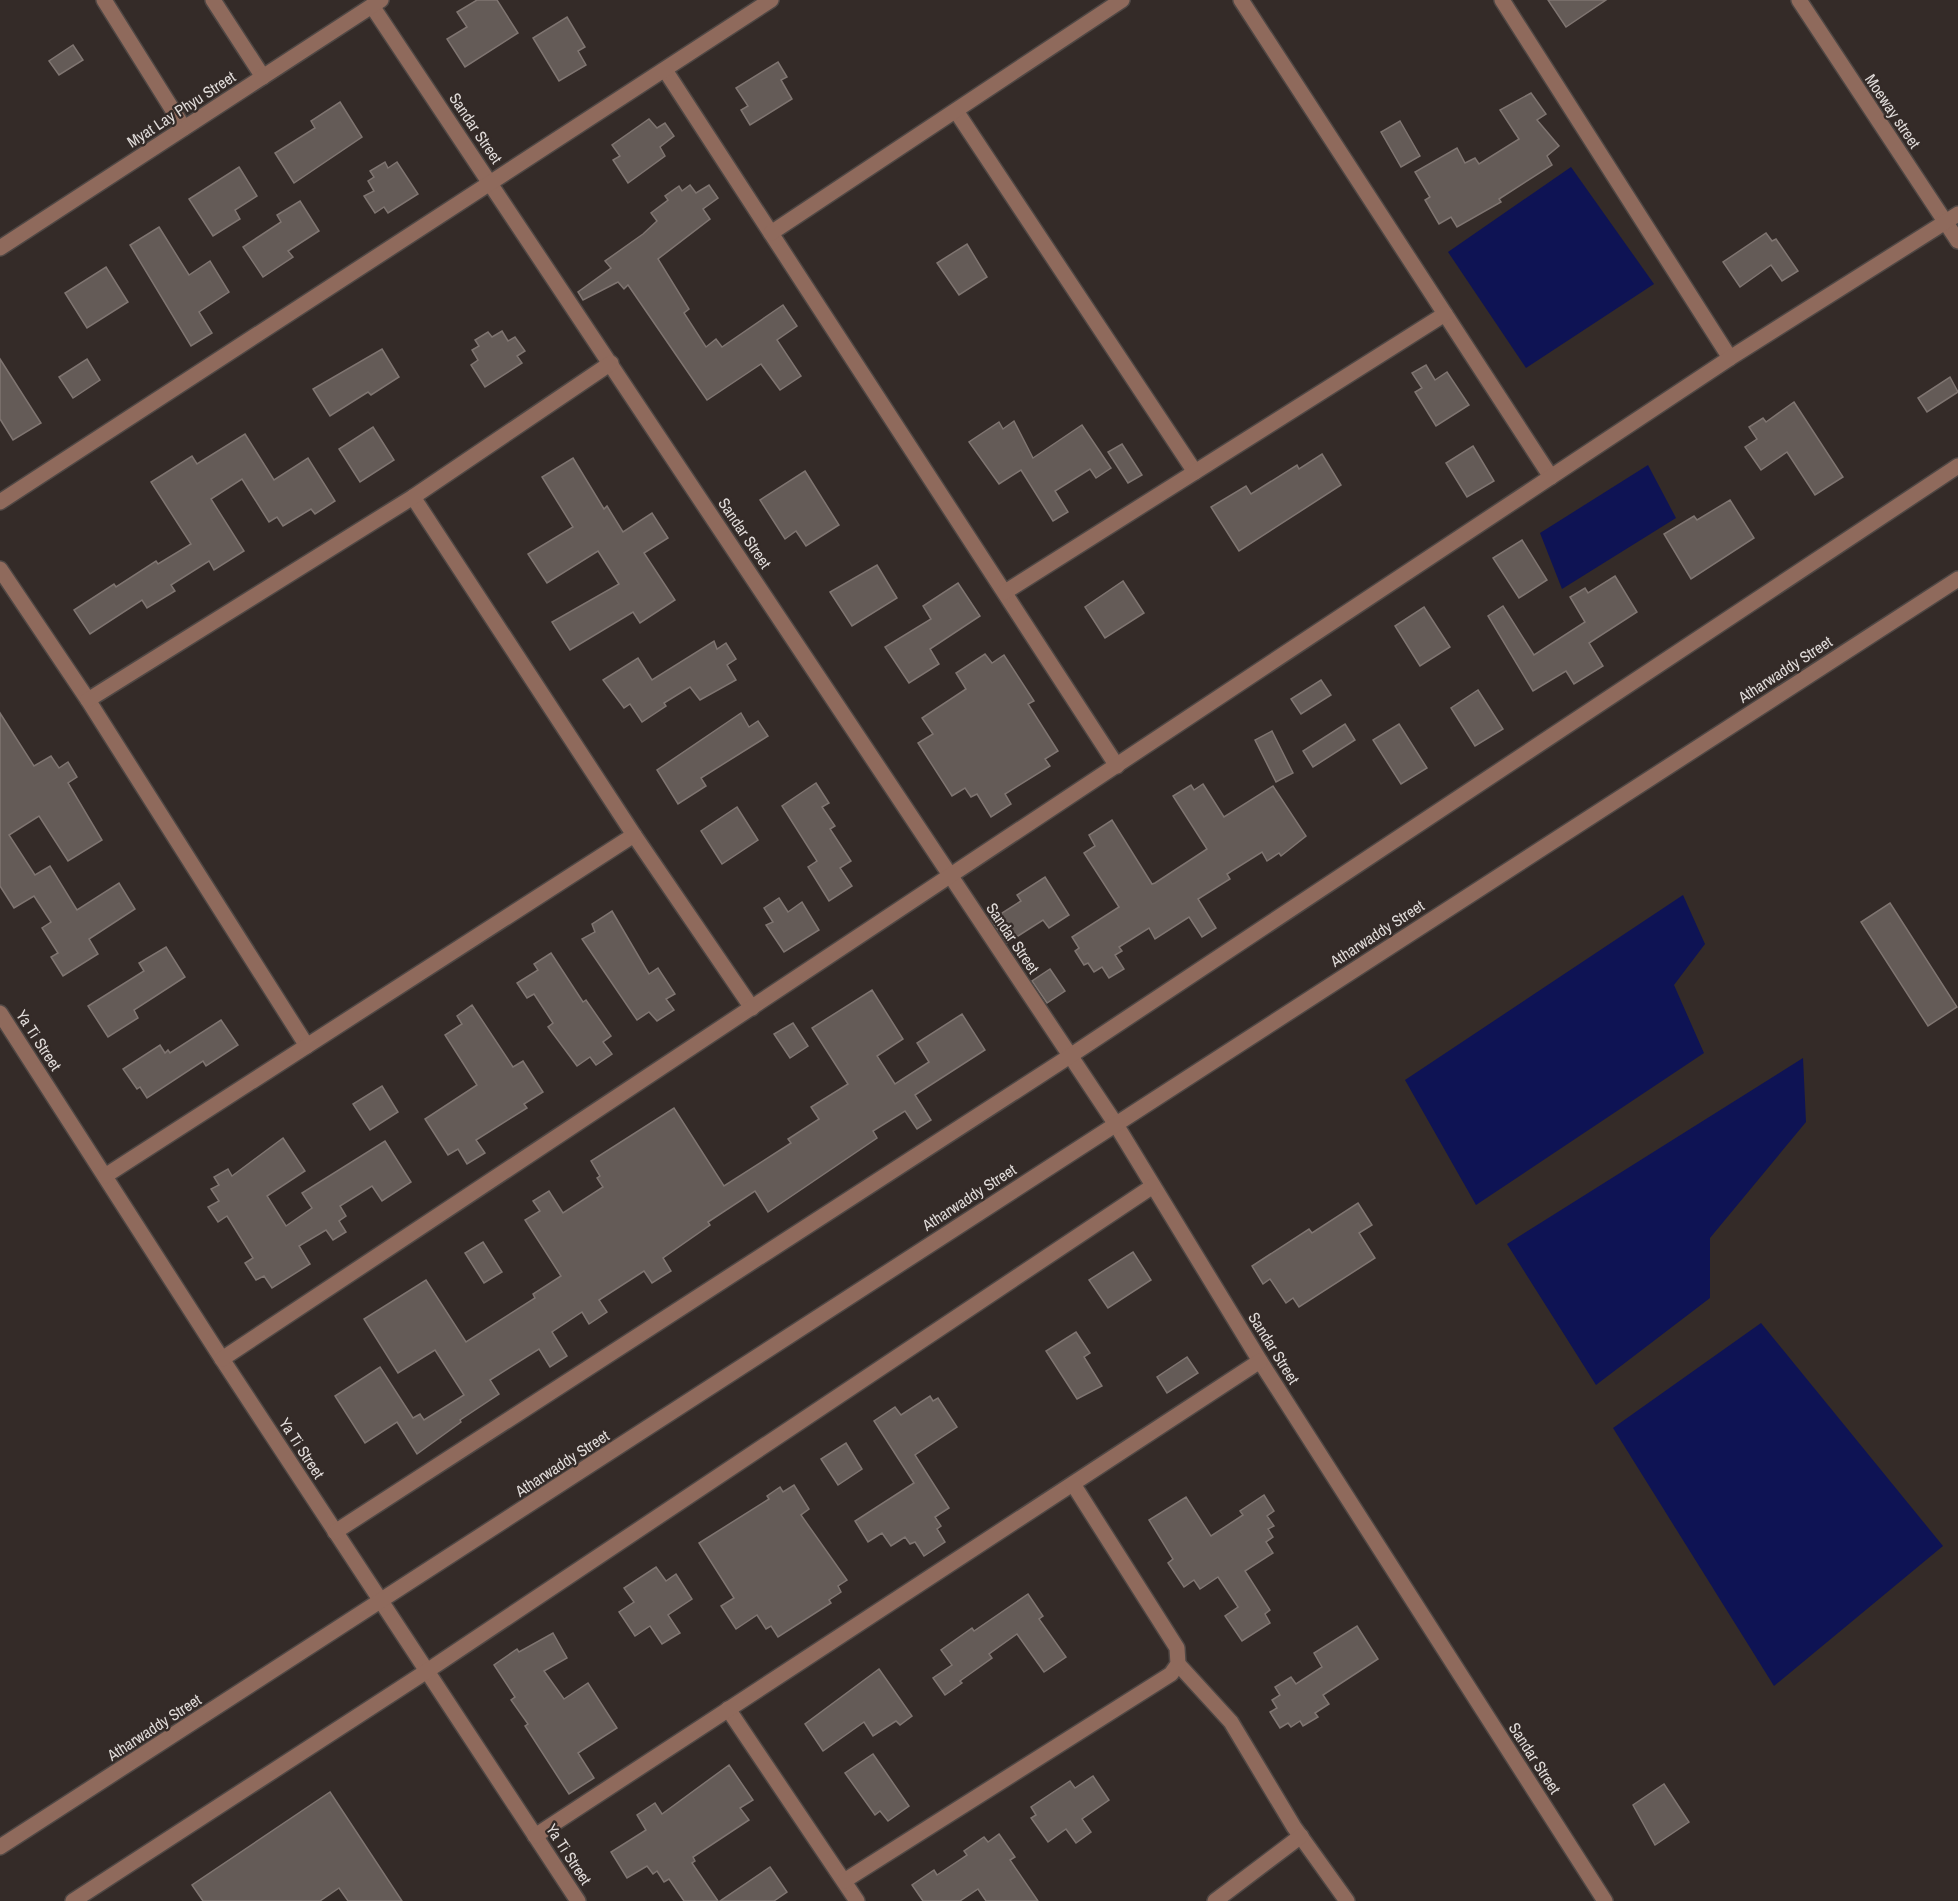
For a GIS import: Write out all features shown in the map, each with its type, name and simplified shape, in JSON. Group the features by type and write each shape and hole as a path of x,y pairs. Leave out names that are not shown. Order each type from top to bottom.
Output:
{"street":[{"path":"104,0 184,128"},
{"path":"213,0 263,77"},
{"path":"0,502 771,0"},
{"path":"771,233 1122,0"},
{"path":"1241,0 1551,477"},
{"path":"1502,0 1730,358"},
{"name":"Moeway street","path":"1799,0 1952,218 1958,241"},
{"name":"Myat Lay Phyu Street","path":"0,248 377,3"},
{"name":"Sandar Street","path":"377,3 491,183 1115,1124 1260,1361 1605,1901"},
{"path":"665,70 1117,766"},
{"path":"956,111 1196,472"},
{"path":"222,1359 1730,358 1952,218"},
{"path":"1005,592 1444,314"},
{"path":"88,700 412,497 611,363"},
{"path":"335,1532 1070,1056 1958,466"},
{"path":"412,497 634,835 752,1008"},
{"path":"0,569 88,700 307,1046"},
{"name":"Atharwaddy Street","path":"0,1847 1958,579"},
{"path":"105,1176 634,835"},
{"name":"Ya Ti Street","path":"0,1013 222,1359 578,1901"},
{"path":"73,1901 427,1671 1153,1186"},
{"path":"535,1836 1260,1361"},
{"path":"844,1881 1171,1674 1178,1664 1178,1648 1072,1484"},
{"path":"1178,1664 1232,1722 1301,1836 1347,1901"},
{"path":"728,1709 857,1901"},
{"path":"1215,1901 1301,1836"}],"shaded area":[{"path":"1571,167 1654,284 1526,368 1448,252"},
{"path":"1648,465 1676,518 1562,589 1540,533"},
{"path":"1683,895 1705,944 1674,985 1704,1053 1476,1205 1405,1080"},
{"path":"1803,1058 1806,1122 1710,1238 1710,1298 1596,1385 1507,1244"},
{"path":"1761,1323 1943,1546 1774,1686 1613,1428"}],"building":[{"path":"477,0 497,0 518,33 465,67 447,39 467,27 457,12"},
{"path":"1548,0 1606,0 1566,27"},
{"path":"567,17 585,47 578,51 586,65 559,81 533,38"},
{"path":"73,45 83,60 59,75 49,61"},
{"path":"778,62 787,77 781,80 792,99 750,125 741,110 748,106 736,88"},
{"path":"1531,93 1546,114 1537,120 1559,146 1547,156 1552,165 1499,199 1501,202 1457,227 1451,217 1439,224 1425,200 1430,197 1415,172 1457,148 1465,163 1475,158 1479,164 1519,139 1500,110"},
{"path":"340,102 362,137 294,183 275,153 315,128 311,121"},
{"path":"649,119 657,128 665,123 674,136 660,147 665,156 628,183 613,160 620,156 612,145"},
{"path":"1400,121 1420,156 1401,167 1381,132"},
{"path":"385,162 388,168 397,162 418,194 388,213 384,207 375,213 364,196 374,191 368,181 374,177 370,171"},
{"path":"239,167 257,196 235,210 240,219 213,236 189,199"},
{"path":"690,185 696,193 709,185 718,198 703,209 710,219 658,259 689,309 684,313 706,347 716,339 722,347 783,305 797,326 777,340 801,376 780,390 761,364 707,400 628,285 624,289 618,282 583,300 578,292 611,268 605,261 657,221 651,213 668,200 665,196 679,186 682,191"},
{"path":"300,201 319,231 288,251 293,257 263,277 243,247 281,222 277,215"},
{"path":"159,227 189,275 210,261 229,292 199,312 212,333 191,346 130,245"},
{"path":"1766,233 1772,241 1776,239 1798,271 1782,281 1771,265 1740,287 1723,262"},
{"path":"967,244 987,277 959,295 937,263"},
{"path":"106,267 128,302 87,328 65,293"},
{"path":"502,331 508,341 515,337 525,351 517,356 522,363 485,387 471,365 478,360 472,350 479,346 475,340 488,332 492,337"},
{"path":"382,349 399,377 371,395 368,392 330,416 313,389"},
{"path":"0,359 41,423 13,440 0,419"},
{"path":"87,359 100,380 73,398 59,377"},
{"path":"1426,365 1435,380 1447,372 1469,405 1436,426 1415,392 1422,388 1412,373"},
{"path":"1950,377 1958,392 1927,412 1918,398"},
{"path":"1794,402 1843,477 1815,495 1787,452 1761,470 1745,447 1757,439 1749,427 1763,418 1766,422"},
{"path":"1014,421 1033,458 1082,425 1111,468 1096,478 1090,469 1055,491 1068,512 1053,521 1021,470 999,484 969,442 999,422 1003,429"},
{"path":"373,427 394,460 360,482 339,449"},
{"path":"245,434 274,480 308,458 335,501 315,514 311,509 283,526 277,517 269,522 242,479 211,499 244,551 214,570 209,561 171,585 175,591 147,608 142,600 90,634 74,610 114,584 116,587 156,561 158,564 191,544 151,482 192,456 197,464"},
{"path":"1122,444 1142,475 1128,483 1108,452"},
{"path":"1473,446 1494,481 1467,497 1446,463"},
{"path":"1322,454 1341,485 1239,551 1211,507 1246,486 1251,494 1297,465 1299,469"},
{"path":"573,458 604,509 607,506 623,532 652,513 668,538 644,553 675,600 640,623 633,612 570,650 552,622 619,584 598,551 547,583 528,554 573,527 542,477"},
{"path":"805,471 839,525 806,546 796,531 785,539 760,500"},
{"path":"1730,500 1754,538 1691,579 1664,534 1694,516 1697,520"},
{"path":"1522,540 1547,580 1519,598 1493,558"},
{"path":"877,565 897,598 852,626 830,592"},
{"path":"1615,576 1637,612 1589,643 1603,666 1574,684 1566,671 1533,691 1488,616 1503,606 1534,655 1585,622 1570,597 1585,588 1588,593"},
{"path":"1123,581 1144,613 1105,638 1085,607"},
{"path":"958,583 980,616 930,649 939,664 909,683 885,647 931,619 923,606"},
{"path":"1424,607 1450,647 1420,666 1395,626"},
{"path":"714,641 717,649 726,643 736,659 727,665 736,680 700,700 690,687 664,703 666,706 642,722 630,704 624,708 603,680 638,658 652,680"},
{"path":"985,654 992,663 1004,655 1034,701 1028,704 1058,751 1045,759 1050,766 1005,794 1011,804 991,817 977,794 971,797 965,788 952,796 918,743 933,734 922,718 966,689 956,673"},
{"path":"1321,680 1331,695 1301,714 1291,699"},
{"path":"1478,690 1503,729 1475,746 1451,708"},
{"path":"0,713 34,766 51,756 59,768 68,762 77,777 68,783 102,840 68,861 39,816 9,835 35,875 50,866 77,910 119,883 135,909 89,939 98,954 63,976 51,957 58,953 42,928 51,922 34,896 14,908 0,886"},
{"path":"741,713 749,727 758,721 768,736 701,778 706,786 678,804 657,770"},
{"path":"1345,724 1355,740 1313,767 1303,751"},
{"path":"1399,724 1427,768 1401,784 1373,740"},
{"path":"1272,731 1293,773 1276,782 1255,740"},
{"path":"816,783 829,803 822,807 835,826 830,829 851,861 840,868 852,886 829,901 808,867 817,861 782,806"},
{"path":"1203,784 1224,817 1273,786 1306,836 1281,856 1279,853 1267,861 1262,852 1227,874 1230,879 1198,899 1216,928 1202,937 1189,917 1155,939 1149,928 1119,947 1122,951 1115,955 1124,969 1109,978 1102,967 1094,972 1088,963 1084,965 1075,951 1079,948 1072,937 1119,907 1084,853 1095,846 1089,835 1112,820 1152,884 1155,883 1207,849 1173,796 1191,785 1194,790"},
{"path":"737,807 758,840 722,864 701,831"},
{"path":"1045,877 1069,915 1049,928 1043,920 1007,943 991,920 1021,901 1017,895"},
{"path":"779,898 788,912 802,902 819,930 784,952 766,925 773,922 764,908"},
{"path":"1890,903 1957,1007 1928,1026 1861,922"},
{"path":"612,911 649,974 658,968 675,994 666,999 674,1010 657,1021 649,1012 637,1020 582,939 595,932 592,924"},
{"path":"166,947 185,977 134,1010 138,1018 108,1037 88,1006 144,971 139,963"},
{"path":"551,953 583,1002 586,1000 611,1036 603,1042 612,1054 596,1065 590,1057 577,1066 548,1027 553,1023 534,994 527,998 517,983 538,970 534,964"},
{"path":"1050,969 1065,991 1047,1003 1032,981"},
{"path":"872,990 903,1039 877,1056 895,1084 929,1062 917,1043 962,1014 985,1050 915,1095 931,1120 917,1129 905,1111 873,1131 877,1138 768,1212 755,1191 708,1222 710,1225 663,1258 671,1271 652,1283 644,1271 599,1300 607,1312 589,1324 582,1312 552,1332 567,1356 550,1367 539,1349 490,1380 499,1394 460,1420 461,1422 417,1454 397,1422 365,1443 335,1396 380,1367 413,1418 420,1414 424,1420 464,1395 435,1350 398,1373 364,1319 426,1280 466,1342 535,1298 533,1294 561,1276 525,1220 540,1211 533,1201 549,1191 563,1213 603,1187 597,1178 600,1176 591,1161 674,1108 724,1186 791,1143 788,1139 819,1119 811,1107 848,1084 812,1028"},
{"path":"472,1005 513,1067 523,1061 543,1092 524,1104 527,1108 476,1140 485,1153 467,1164 458,1149 448,1155 425,1119 477,1085 445,1035 462,1024 457,1016"},
{"path":"221,1020 238,1045 206,1066 203,1061 147,1098 140,1087 137,1089 123,1069 160,1045 165,1053 168,1050 170,1053"},
{"path":"793,1023 808,1046 790,1058 774,1034"},
{"path":"382,1086 398,1112 370,1130 353,1104"},
{"path":"283,1138 305,1171 267,1196 286,1226 312,1208 302,1193 385,1141 411,1182 382,1201 372,1186 340,1206 346,1216 339,1221 346,1232 333,1240 326,1230 299,1246 310,1264 272,1288 264,1276 256,1280 245,1263 253,1258 227,1216 218,1222 208,1207 219,1201 211,1189 219,1185 214,1177 228,1169 232,1176"},
{"path":"1358,1203 1372,1225 1359,1233 1375,1258 1299,1307 1293,1298 1286,1303 1270,1279 1263,1284 1252,1266 1309,1229 1312,1233"},
{"path":"483,1242 502,1272 484,1283 465,1253"},
{"path":"1133,1252 1151,1280 1108,1308 1089,1280"},
{"path":"1076,1332 1090,1353 1084,1357 1102,1386 1077,1399 1046,1351"},
{"path":"1187,1357 1198,1373 1167,1393 1157,1377"},
{"path":"930,1396 933,1401 938,1398 957,1427 915,1455 949,1508 935,1517 941,1526 937,1529 945,1542 924,1556 915,1542 910,1544 905,1537 891,1546 882,1533 868,1542 855,1521 914,1483 874,1421 895,1407 901,1415"},
{"path":"846,1443 862,1469 838,1485 821,1459"},
{"path":"794,1485 809,1509 801,1515 847,1580 838,1586 841,1592 829,1600 831,1603 778,1637 771,1626 766,1629 757,1615 736,1629 721,1606 734,1598 699,1543 769,1499 767,1496 780,1487 783,1492"},
{"path":"1264,1495 1274,1511 1267,1516 1274,1526 1268,1529 1273,1537 1266,1542 1273,1553 1245,1571 1270,1610 1265,1614 1270,1623 1242,1641 1225,1616 1238,1607 1218,1577 1200,1589 1194,1580 1184,1587 1168,1563 1173,1559 1149,1520 1186,1497 1211,1536 1243,1515 1240,1511"},
{"path":"656,1567 666,1581 676,1574 692,1599 668,1615 680,1633 662,1644 650,1626 635,1636 619,1612 634,1602 624,1588"},
{"path":"1028,1594 1043,1616 1039,1619 1066,1657 1044,1672 1017,1634 989,1654 992,1658 945,1695 933,1678 952,1665 941,1650 972,1628 974,1631"},
{"path":"1357,1626 1378,1659 1323,1695 1329,1704 1315,1713 1318,1717 1303,1726 1300,1721 1291,1727 1288,1723 1280,1728 1270,1712 1277,1708 1272,1700 1280,1695 1275,1687 1291,1677 1296,1684 1322,1667 1314,1653"},
{"path":"553,1633 567,1658 544,1671 564,1699 588,1683 617,1728 578,1753 594,1778 569,1794 525,1726 528,1724 511,1700 515,1697 494,1665 517,1649 519,1652"},
{"path":"879,1669 912,1716 900,1725 896,1721 873,1736 864,1722 823,1751 805,1724"},
{"path":"873,1754 909,1806 888,1821 880,1811 875,1815 845,1773"},
{"path":"729,1765 753,1800 740,1808 749,1820 693,1857 695,1861 692,1863 718,1901 684,1901 669,1879 664,1882 657,1871 653,1874 647,1866 627,1878 611,1852 646,1830 637,1815 655,1803 662,1814"},
{"path":"1093,1776 1109,1800 1082,1819 1091,1832 1076,1843 1066,1829 1048,1842 1031,1818 1036,1815 1031,1807 1070,1781 1075,1788"},
{"path":"1664,1784 1689,1822 1655,1845 1633,1805"},
{"path":"330,1792 402,1901 348,1901 339,1888 320,1901 203,1901 192,1885"},
{"path":"999,1834 1015,1857 1010,1860 1038,1901 986,1901 978,1889 960,1901 923,1901 912,1885 934,1870 937,1875 967,1855 964,1851 984,1837 988,1842"},
{"path":"770,1867 787,1892 774,1901 720,1901"}]}
